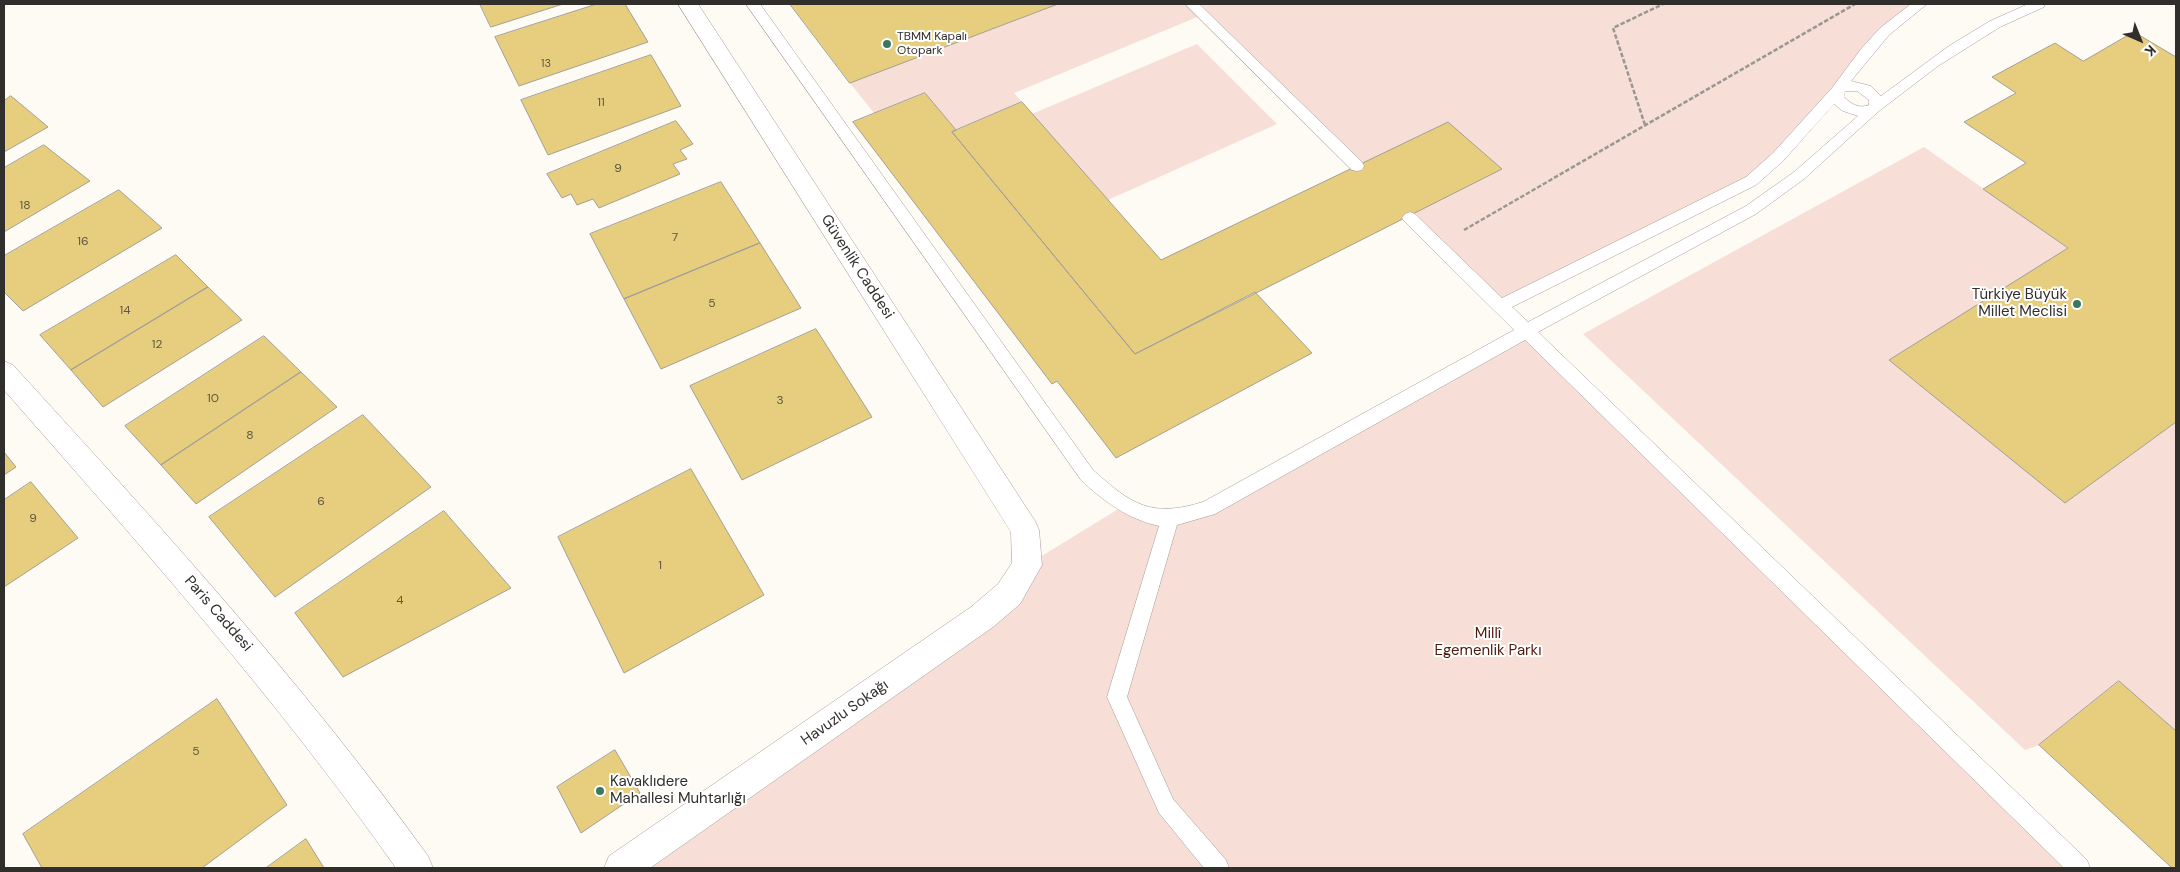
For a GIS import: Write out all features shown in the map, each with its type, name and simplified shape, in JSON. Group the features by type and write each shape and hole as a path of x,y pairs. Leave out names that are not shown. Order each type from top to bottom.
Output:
{"main road":[{"name":"Güvenlik Caddesi","path":"688,4 1025,530"},
{"name":"Paris Caddesi","path":"4,372 234,631 328,748 416,868"},
{"name":"Havuzlu Sokağı","path":"621,868 982,617 1009,594 1027,565 1025,530"}],"lane":[{"path":"753,4 1088,475 1104,491 1126,505 1148,515 1170,518 1210,508 1526,331 1751,210 1784,189 1826,154 1874,108 1915,75 1964,40 2039,4"},
{"path":"1190,4 1356,166"},
{"path":"1500,306 1751,181 1778,157 1838,90 1864,52 1886,28 1920,4"},
{"path":"1850,86 1863,88 1874,95 1878,103 1874,108 1861,112 1847,108 1838,100 1838,90 1850,86"},
{"path":"1410,218 2080,868"},
{"path":"1170,518 1116,697 1166,806 1218,868"}],"path":[{"path":"1645,126 1613,28 1663,4"},
{"path":"1438,245 1855,4"}],"green space":[{"path":"1058,4 1920,4 1906,13 1751,181 1500,306 1202,15 1014,93 1022,102 956,130 925,93 874,113 850,83"},
{"path":"1197,44 1277,124 1108,200 1032,114"},
{"path":"1924,147 2068,248 2065,503 2176,422 2176,731 2119,681 2039,745 2025,750 1583,334"},
{"name":"Millî Egemenlik Parkı","path":"1526,331 2079,868 621,868 982,617 1027,565 1125,505 1148,515 1210,508"}],"building":[{"path":"480,4 563,4 491,27"},
{"path":"597,4 625,4 648,42 519,86 495,37"},
{"name":"TBMM Kapalı Otopark","path":"790,4 1058,4 850,83"},
{"name":"Türkiye Büyük Millet Meclisi","path":"2134,32 2176,57 2176,422 2065,503 1889,360 2068,248 1983,189 2026,163 1964,122 2016,93 1992,77 2055,43 2083,61"},
{"path":"651,55 681,106 548,155 521,100"},
{"path":"925,93 956,130 952,132 1135,354 1255,292 1312,353 1116,458 1057,381 1052,384 853,122"},
{"path":"11,96 48,127 4,152 4,101"},
{"path":"1022,102 1161,260 1448,122 1502,169 1135,354 952,132"},
{"path":"676,121 693,144 680,150 687,159 673,164 680,174 599,208 593,199 577,205 571,194 562,198 547,174"},
{"path":"44,145 90,181 4,232 4,168"},
{"path":"721,182 760,243 624,299 590,234"},
{"path":"119,190 162,228 23,311 4,292 4,256"},
{"path":"760,243 801,308 661,369 624,299"},
{"path":"176,255 208,287 71,370 40,335"},
{"path":"208,287 242,320 103,407 71,370"},
{"path":"816,329 872,417 742,480 690,386"},
{"path":"264,336 301,372 161,465 125,426"},
{"path":"301,372 337,407 196,504 161,465"},
{"path":"363,415 431,487 275,597 209,517"},
{"path":"4,452 16,467 4,475"},
{"path":"691,469 764,595 624,673 558,537"},
{"path":"31,482 78,538 4,587 4,500"},
{"path":"444,511 511,588 343,677 295,613"},
{"path":"2119,681 2176,731 2176,868 2172,868 2039,745"},
{"path":"217,699 287,805 202,868 42,868 23,834"},
{"path":"615,750 640,793 581,833 557,787"},
{"path":"306,839 324,868 266,868"}],"place":[{"name":"TBMM Kapalı Otopark","path":"887,44"},
{"name":"Türkiye Büyük Millet Meclisi","path":"2077,304"},
{"name":"Kavaklıdere Mahallesi Muhtarlığı","path":"600,791"}]}
